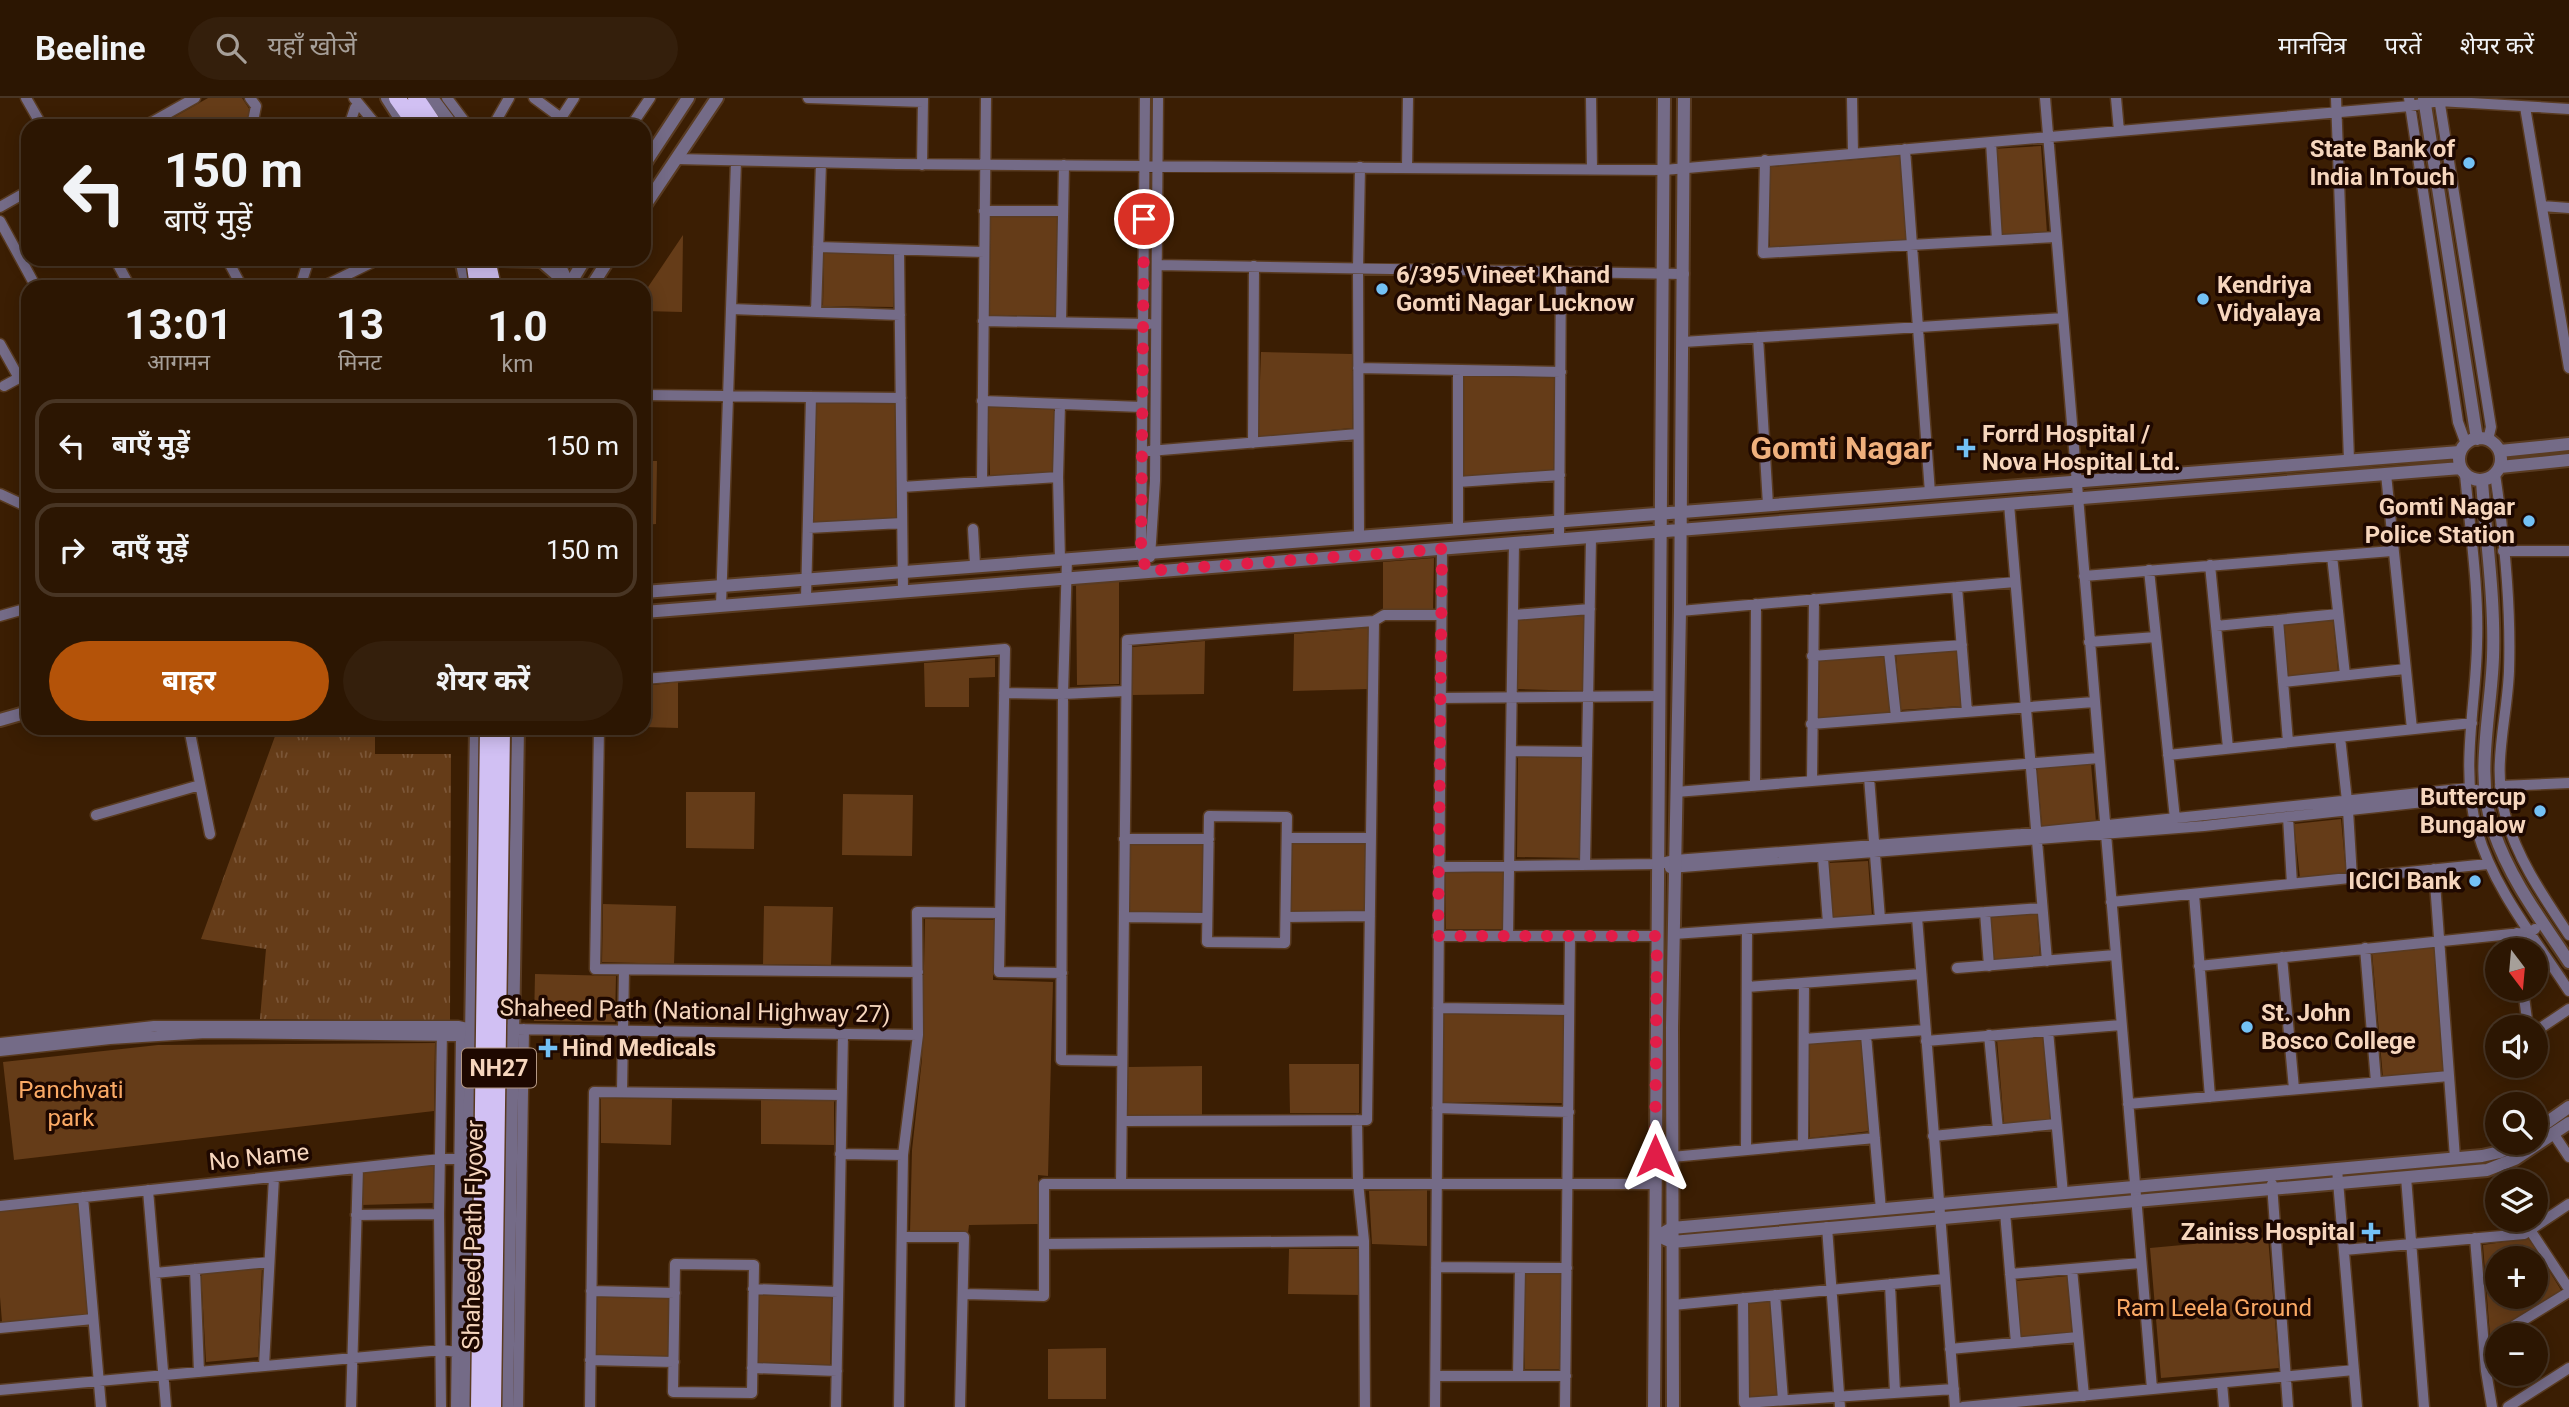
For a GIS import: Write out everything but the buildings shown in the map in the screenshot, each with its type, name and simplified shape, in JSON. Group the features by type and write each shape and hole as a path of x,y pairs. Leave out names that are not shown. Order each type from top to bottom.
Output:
{"highway":[{"path":"397,98 412,119"},
{"path":"416,98 430,119"},
{"name":"Shaheed Path Flyover","path":"479,1407 488,735"},
{"name":"Shaheed Path Flyover","path":"493,1407 502,735"}],"street":[{"path":"26,98 37,119"},
{"path":"159,119 195,98"},
{"path":"250,98 256,106 254,119"},
{"path":"387,98 400,119"},
{"path":"432,98 448,119"},
{"path":"447,98 463,119"},
{"path":"497,119 509,98"},
{"path":"534,98 561,118 574,98"},
{"path":"636,119 650,98"},
{"path":"651,154 688,98"},
{"path":"651,196 717,98"},
{"path":"808,98 923,100 922,164"},
{"path":"982,482 986,98"},
{"path":"1145,98 1142,452 1147,571"},
{"path":"1146,553 1155,451 1158,98"},
{"path":"1407,168 1408,98"},
{"path":"1591,98 1592,169"},
{"path":"1654,1407 1664,98"},
{"path":"1673,1407 1672,1157 1684,98"},
{"path":"1852,98 1853,153"},
{"path":"2045,98 2152,1389"},
{"path":"2116,98 2119,131"},
{"path":"2336,98 2349,460"},
{"path":"676,159 985,165 1664,170 2338,112 2409,102 2439,100 2525,107 2540,103 2569,109"},
{"path":"2439,100 2491,427 2473,444 2463,471 2477,635 2470,793 2488,864 2569,991"},
{"path":"351,119 356,101"},
{"path":"356,101 371,119"},
{"path":"2424,101 2473,444"},
{"path":"2409,102 2458,422 2473,444"},
{"path":"2525,107 2569,368"},
{"path":"1992,142 1997,240"},
{"path":"1905,149 1930,493"},
{"path":"1765,160 1763,253 2056,237"},
{"path":"721,606 736,161"},
{"path":"816,312 821,163"},
{"path":"1060,322 1064,165"},
{"path":"1359,537 1360,167"},
{"path":"0,207 21,195"},
{"path":"2542,206 2569,208"},
{"path":"984,211 1063,211"},
{"path":"0,221 21,260"},
{"path":"818,247 984,252"},
{"path":"899,250 903,590"},
{"path":"1157,265 1684,274"},
{"path":"345,280 368,266"},
{"path":"546,266 561,280"},
{"path":"1253,443 1254,266"},
{"path":"1559,540 1561,271"},
{"path":"731,309 900,315"},
{"path":"1683,341 2063,318"},
{"path":"983,321 1156,324"},
{"path":"1758,337 1768,505"},
{"path":"0,344 21,372"},
{"path":"1358,368 1561,372"},
{"path":"1458,370 1458,529"},
{"path":"4,386 21,378"},
{"path":"651,395 901,398"},
{"path":"806,598 811,397"},
{"path":"982,401 1142,407"},
{"path":"1060,404 1058,477 1063,559 1068,578 1063,694 1061,1060 1122,1061"},
{"path":"1142,452 1358,434"},
{"path":"651,591 2349,460 2473,444 2500,451 2569,443"},
{"path":"2500,451 2498,471 2509,672 2499,748 2500,786 2505,817 2520,858 2569,935"},
{"path":"651,611 2386,474 2463,471 2472,479 2482,481 2498,471 2569,460"},
{"path":"2386,474 2412,729"},
{"path":"1458,482 1560,475"},
{"path":"902,487 1058,477"},
{"path":"2482,481 2493,655 2483,770 2485,797 2494,833 2512,872 2569,962"},
{"path":"0,494 21,504"},
{"path":"2009,504 2047,961"},
{"path":"808,528 902,523"},
{"path":"973,529 975,565"},
{"path":"1585,865 1591,538"},
{"path":"1508,936 1514,543"},
{"path":"1436,1407 1442,549"},
{"path":"2084,576 2392,551"},
{"path":"2503,551 2569,551"},
{"path":"2332,556 2345,675"},
{"path":"2210,565 2228,748"},
{"path":"2149,570 2175,819"},
{"path":"1680,611 2015,582"},
{"path":"1957,586 1967,712"},
{"path":"1812,781 1814,599"},
{"path":"1755,786 1756,604"},
{"path":"1513,615 1590,609"},
{"path":"0,616 21,610"},
{"path":"2216,626 2338,614"},
{"path":"1121,1184 1126,640 1374,621 1384,615 1441,615"},
{"path":"2277,620 2288,742"},
{"path":"1122,1121 1367,1120 1374,621"},
{"path":"2089,642 2156,637"},
{"path":"1812,656 1962,645"},
{"path":"651,678 1004,649 999,972 1062,973"},
{"path":"1889,651 1896,717"},
{"path":"2283,682 2405,669"},
{"path":"1004,692 1063,694 1126,691"},
{"path":"1440,698 1659,696"},
{"path":"1811,724 2094,702"},
{"path":"0,720 21,714"},
{"path":"2168,755 2472,723"},
{"path":"190,735 210,834"},
{"path":"456,1407 459,1159 476,735"},
{"path":"518,735 518,1407"},
{"path":"599,735 595,969 918,972"},
{"path":"2340,737 2352,877"},
{"path":"1511,751 1587,752"},
{"path":"1676,792 2099,758"},
{"path":"1869,777 1880,919"},
{"path":"2500,786 2569,783"},
{"path":"96,815 200,785"},
{"path":"2105,830 2175,819 2347,806 2470,793 2502,799"},
{"path":"1675,865 2288,817 2347,806"},
{"path":"1209,816 1287,817 1285,943 1207,942 1209,839 1209,816"},
{"path":"2288,817 2292,884"},
{"path":"1287,838 1371,838"},
{"path":"1124,839 1209,839"},
{"path":"1439,867 1675,865 1823,858 1874,849"},
{"path":"1823,858 1828,923"},
{"path":"2111,902 2488,864"},
{"path":"2434,869 2455,1158"},
{"path":"2194,894 2210,1097"},
{"path":"1674,934 2042,908"},
{"path":"899,1407 903,1155 918,1035 917,912 1000,913"},
{"path":"1985,912 1989,966"},
{"path":"1286,917 1370,916"},
{"path":"1917,916 1955,1407"},
{"path":"1124,917 1207,918"},
{"path":"2199,966 2530,932 2543,922"},
{"path":"1746,1150 1747,929"},
{"path":"2517,933 2518,938"},
{"path":"1438,936 1657,936"},
{"path":"1565,1407 1570,936"},
{"path":"2365,948 2376,1082"},
{"path":"1957,968 2115,955"},
{"path":"2282,957 2294,1090"},
{"path":"622,1093 624,970"},
{"path":"1747,987 1921,974"},
{"path":"1803,1145 1804,983"},
{"path":"1438,1008 1569,1010"},
{"path":"2548,1023 2569,1009"},
{"path":"1804,1039 1866,1035 1989,1035 2121,1025"},
{"path":"0,1043 153,1026 442,1030"},
{"name":"Shaheed Path (National Highway 27)","path":"442,1030 458,1026 466,1033 518,1029 918,1035"},
{"path":"507,1407 518,1029"},
{"path":"0,1051 194,1033 442,1030"},
{"path":"441,1407 439,1214 442,1030"},
{"path":"2048,1031 2063,1194"},
{"path":"465,1407 466,1033"},
{"path":"836,1407 843,1034"},
{"path":"1866,1035 1881,1210"},
{"path":"1989,1035 1998,1130"},
{"path":"2128,1104 2449,1076"},
{"path":"590,1407 594,1092 841,1095"},
{"path":"2548,1122 2569,1107"},
{"path":"1437,1108 1569,1112"},
{"path":"1357,1120 1358,1182 1364,1241 1365,1407"},
{"path":"2338,1176 2406,1177 2487,1170 2515,1159 2569,1123"},
{"path":"1933,1136 2056,1124"},
{"path":"2553,1133 2569,1157"},
{"path":"1672,1157 1875,1138"},
{"path":"840,1154 903,1155"},
{"path":"1672,1235 1881,1210 2005,1212 2135,1194 2338,1176 2485,1154"},
{"name":"No Name","path":"0,1206 440,1158 459,1159"},
{"path":"351,1407 358,1168"},
{"path":"2338,1176 2357,1407"},
{"path":"264,1366 274,1177"},
{"path":"2406,1177 2424,1407"},
{"path":"2272,1182 2288,1407"},
{"path":"963,1294 1044,1296 1044,1184 1655,1184"},
{"path":"148,1190 166,1407"},
{"path":"1654,1236 1827,1227 2063,1194 2135,1194"},
{"path":"83,1197 101,1407"},
{"path":"2548,1218 2569,1204"},
{"path":"2005,1212 2016,1343"},
{"path":"356,1215 439,1214"},
{"path":"1827,1227 1840,1402"},
{"path":"2344,1250 2527,1232"},
{"path":"2518,1323 2569,1290 2531,1232"},
{"path":"902,1237 964,1237 960,1407"},
{"path":"2475,1238 2492,1407"},
{"path":"1044,1244 1364,1241"},
{"path":"155,1273 269,1262"},
{"path":"2010,1274 2141,1263"},
{"path":"675,1264 754,1265 751,1393 673,1392 675,1293 675,1264"},
{"path":"1436,1267 1567,1268"},
{"path":"1518,1376 1520,1268"},
{"path":"195,1269 199,1372"},
{"path":"2072,1269 2084,1396"},
{"path":"1672,1305 1944,1279"},
{"path":"1890,1284 1895,1393"},
{"path":"753,1289 838,1292"},
{"path":"591,1292 675,1293"},
{"path":"1775,1295 1783,1400"},
{"path":"1743,1298 1744,1403 1783,1400 1840,1402 1895,1393 1954,1389"},
{"path":"0,1328 93,1318"},
{"path":"1950,1349 2078,1337"},
{"path":"0,1390 442,1350 456,1352"},
{"path":"590,1360 674,1362"},
{"path":"752,1368 837,1371"},
{"path":"2510,1406 2569,1368"},
{"path":"1963,1407 2019,1404 2354,1370"},
{"path":"1436,1376 1566,1376"},
{"path":"2222,1383 2224,1407"}],"green space":[{"path":"208,98 242,98 250,110 248,119 171,119"},
{"path":"2041,146 2047,233 1998,236 1992,149"},
{"path":"1901,156 1907,240 1770,248 1770,167"},
{"path":"991,215 1058,216 1056,316 989,315"},
{"path":"683,235 682,312 651,311 651,283"},
{"path":"824,252 894,253 893,307 823,306"},
{"path":"1261,352 1352,354 1352,428 1258,437"},
{"path":"1463,376 1556,376 1554,471 1462,476"},
{"path":"816,401 897,403 897,518 813,524"},
{"path":"988,406 1054,408 1053,473 990,477"},
{"path":"651,461 657,461 656,524 651,524"},
{"path":"1434,558 1433,611 1383,609 1383,562"},
{"path":"1119,581 1119,684 1077,685 1076,585"},
{"path":"1585,613 1583,691 1518,689 1518,619"},
{"path":"2333,619 2338,671 2288,676 2283,624"},
{"path":"1368,628 1368,689 1293,691 1294,634"},
{"path":"1205,641 1204,694 1132,695 1132,647"},
{"path":"1958,650 1962,706 1900,710 1896,654"},
{"path":"1885,656 1891,713 1817,718 1819,661"},
{"path":"995,658 995,677 969,678 969,707 925,707 924,663"},
{"path":"678,682 678,728 651,727 651,685"},
{"path":"275,735 375,735 375,754 451,754 450,1021 260,1019 266,949 201,939"},
{"path":"1518,757 1582,757 1581,858 1517,857"},
{"path":"2091,764 2096,822 2042,826 2037,769"},
{"path":"686,792 755,792 754,849 686,848"},
{"path":"843,794 913,795 912,856 842,855"},
{"path":"2341,819 2346,873 2300,878 2294,824"},
{"path":"1291,842 1366,843 1365,912 1291,912"},
{"path":"1129,843 1203,843 1204,913 1130,914"},
{"path":"1868,861 1872,916 1833,918 1829,863"},
{"path":"1504,871 1504,929 1446,929 1445,872"},
{"path":"603,904 676,906 674,964 602,962"},
{"path":"764,906 833,907 831,965 763,964"},
{"path":"2037,913 2040,958 1994,961 1990,917"},
{"path":"925,919 995,920 993,980 1053,982 1048,1176 1038,1175 1038,1224 969,1225 968,1233 910,1232 912,1150 922,1059"},
{"path":"2434,947 2445,1072 2383,1078 2372,952"},
{"path":"535,974 616,976 615,1022 534,1021"},
{"path":"1443,1012 1564,1013 1562,1103 1442,1102"},
{"path":"2043,1035 2050,1120 2004,1124 1997,1039"},
{"path":"1861,1039 1870,1131 1810,1138 1809,1044"},
{"name":"Panchvati park","path":"435,1043 434,1111 14,1160 3,1062 158,1045"},
{"path":"1289,1064 1359,1064 1359,1113 1290,1113"},
{"path":"1202,1066 1202,1115 1128,1115 1128,1067"},
{"path":"601,1097 672,1099 671,1145 601,1143"},
{"path":"761,1099 834,1099 834,1145 761,1144"},
{"path":"434,1164 433,1203 361,1205 363,1172"},
{"path":"1427,1190 1427,1246 1372,1244 1369,1191"},
{"path":"79,1202 89,1314 2,1322 0,1209"},
{"name":"Ram Leela Ground","path":"2268,1237 2279,1368 2161,1378 2150,1248"},
{"path":"2529,1238 2534,1246 2485,1246 2485,1271 2483,1245"},
{"path":"1289,1249 1361,1249 1361,1295 1288,1294"},
{"path":"262,1267 258,1357 206,1362 201,1272"},
{"path":"2548,1269 2561,1290 2548,1298"},
{"path":"1525,1274 1561,1274 1561,1369 1525,1369"},
{"path":"2067,1276 2072,1333 2021,1338 2016,1281"},
{"path":"758,1295 832,1296 830,1366 757,1365"},
{"path":"597,1296 670,1298 669,1358 596,1356"},
{"path":"1772,1301 1778,1395 1749,1397 1748,1303"},
{"path":"2488,1309 2532,1309 2510,1323 2489,1323"},
{"path":"1106,1348 1106,1399 1048,1399 1048,1349"}],"place":[{"name":"State Bank of India InTouch","path":"2469,163"},
{"name":"6/395 Vineet Khand Gomti Nagar Lucknow","path":"1382,289"},
{"name":"Kendriya Vidyalaya","path":"2203,299"},
{"name":"Forrd Hospital / Nova Hospital Ltd.","path":"1966,448"},
{"name":"Gomti Nagar Police Station","path":"2529,521"},
{"name":"Buttercup Bungalow","path":"2540,811"},
{"name":"ICICI Bank","path":"2475,881"},
{"name":"St. John Bosco College","path":"2247,1027"},
{"name":"Hind Medicals","path":"548,1048"},
{"name":"Zainiss Hospital","path":"2371,1232"}],"district":[{"name":"Gomti Nagar","path":"1841,448"}],"route":[{"path":"1144,219 1141,554 1147,571 1442,549 1438,936 1657,936 1655,1156"}]}
